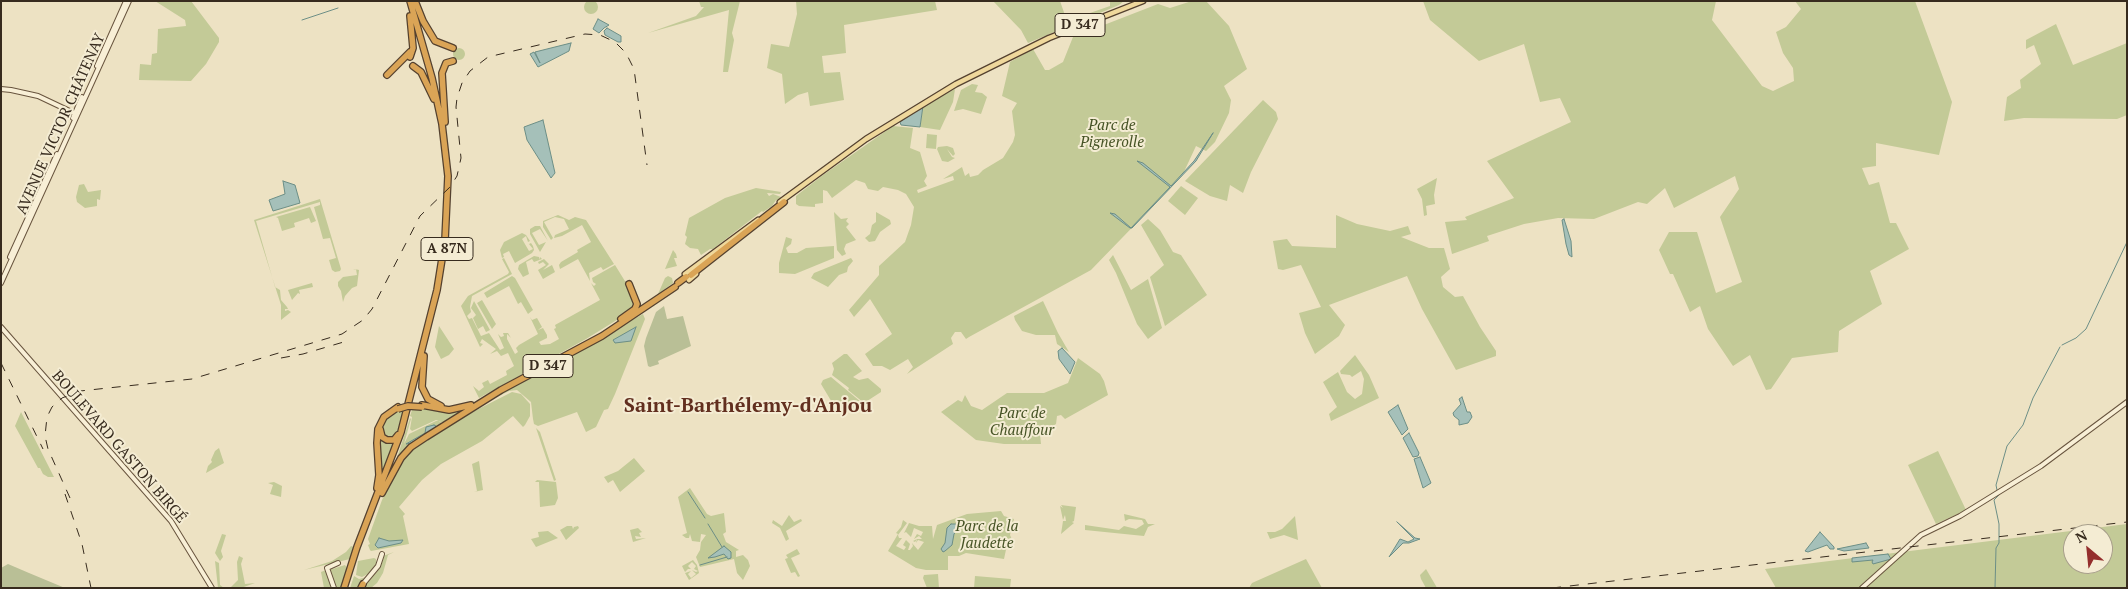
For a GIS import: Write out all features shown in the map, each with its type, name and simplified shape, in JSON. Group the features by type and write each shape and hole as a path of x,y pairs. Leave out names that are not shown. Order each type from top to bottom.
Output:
{"highway":[{"path":"410,57 413,50 411,1"},
{"path":"411,1 432,37 438,43 453,48"},
{"name":"A 87N","path":"346,588 404,432 443,276 450,225 450,159 443,123 411,1"},
{"path":"387,75 411,50 413,38"},
{"path":"443,123 442,73 446,63 453,61"},
{"path":"413,66 424,76 443,123"},
{"name":"A 87N","path":"346,588 370,514 402,429 442,264 448,218 448,186 443,123"},
{"name":"D 347","path":"688,276 784,202"},
{"name":"D 347","path":"481,400 612,330 677,285 756,222"},
{"path":"621,320 635,309 638,304 629,284"},
{"path":"588,342 663,292 677,285"},
{"name":"D 347","path":"481,400 588,342 677,285"},
{"path":"424,356 422,387 432,402 453,408 481,400"},
{"path":"370,514 379,482 378,429 384,417 398,408 408,406 422,406 454,411 468,408 481,400"},
{"path":"382,492 398,463 411,447 481,400"},
{"path":"398,408 385,419 380,432 384,439 391,441 397,437 402,429"}],"main road":[{"name":"AVENUE VICTOR CHÂTENAY","path":"1,278 128,1"},
{"name":"D 347","path":"756,222 882,129 956,84 1049,38 1143,1"},
{"path":"1,89 50,101 77,112"},
{"name":"AVENUE VICTOR CHÂTENAY","path":"1,283 77,112"},
{"path":"784,202 805,184"},
{"name":"BOULEVARD GASTON BIRGÉ","path":"1,329 169,523 211,588"},
{"path":"1862,588 1921,535 1960,516 2041,466 2127,402"},
{"path":"362,586 378,566 382,554"},
{"path":"334,588 327,568 338,563"}],"green space":[{"path":"588,0 594,0 598,7 594,14 588,14 584,10 584,4"},
{"path":"155,1 191,1 219,38 219,42 206,64 191,81 139,80 140,64 151,65 152,54 157,53 158,29 186,26 185,20"},
{"path":"699,1 740,1 732,33 734,40 728,72 723,72 729,10 648,33 696,16 704,7 701,7"},
{"path":"796,1 935,1 937,10 844,25 846,53 822,56 824,73 840,72 844,100 810,106 808,92 798,95 785,104 782,74 767,68 771,44 789,47 797,14"},
{"path":"993,1 1060,1 1067,21 1110,6 1110,1 1124,1 1119,5 1028,43 1021,30"},
{"name":"Parc de Pignerolle","path":"1192,1 1206,1 1229,26 1247,69 1224,86 1231,100 1229,113 1215,142 1206,151 1196,146 1182,176 1091,270 966,339 961,332 955,332 951,338 953,344 907,374 913,367 908,359 890,370 882,366 873,366 865,354 892,334 870,299 854,317 849,310 879,275 879,266 905,242 911,225 914,207 906,194 898,190 883,187 878,191 868,189 865,183 856,180 832,198 827,191 823,190 823,203 815,204 815,207 799,206 796,204 796,196 893,126 913,128 910,148 920,152 927,176 924,181 927,186 917,190 918,193 954,180 953,176 943,179 962,167 965,176 969,173 970,177 978,175 1003,158 1015,135 1012,111 1017,103 1002,96 1010,62 1033,49 1045,70 1049,70 1063,62 1073,37 1158,4 1170,8"},
{"path":"1423,1 1716,1 1712,20 1762,86 1773,91 1794,81 1793,68 1783,53 1776,32 1786,27 1801,9 1795,1 1915,1 1952,102 1939,155 1876,143 1876,166 1862,168 1869,185 1879,182 1890,223 1896,223 1909,249 1870,271 1882,304 1839,331 1838,352 1792,358 1771,389 1766,390 1750,355 1733,366 1708,329 1700,306 1690,312 1673,274 1670,274 1659,250 1669,232 1697,232 1716,293 1742,282 1720,217 1739,189 1735,176 1674,208 1665,188 1647,204 1638,202 1594,219 1558,218 1524,224 1487,236 1489,241 1452,254 1445,222 1467,220 1465,217 1514,198 1487,161 1571,122 1560,98 1540,102 1524,44 1479,61 1430,20"},
{"path":"2056,24 2073,65 2127,43 2127,115 2117,119 2024,118 2004,121 2007,97 2021,88 2020,80 2041,64 2034,45 2026,49 2026,40"},
{"path":"457,48 461,48 465,54 461,60 457,60 453,56 453,52"},
{"path":"972,84 978,85 975,92 982,93 987,97 981,114 963,109 954,111 961,90"},
{"path":"955,89 953,102 940,130 920,127 923,106"},
{"path":"1263,100 1276,112 1278,119 1251,172 1243,193 1230,185 1227,201 1210,196 1185,181"},
{"path":"927,134 937,135 936,149 926,148"},
{"path":"947,146 953,148 955,154 953,156 947,149 952,157 955,158 948,162 942,161 937,149 938,147"},
{"path":"1437,178 1434,195 1435,204 1426,206 1427,215 1424,216 1422,199 1417,189"},
{"path":"84,184 88,192 101,190 100,200 97,199 97,206 85,208 77,202 76,197 79,185"},
{"path":"1181,186 1198,198 1185,215 1168,201"},
{"path":"756,188 781,192 780,194 767,193 769,196 773,194 781,197 780,201 776,200 772,206 762,211 713,249 701,255 698,249 690,248 685,244 689,218 725,198"},
{"path":"320,199 340,271 335,272 332,270 329,260 336,258 330,238 323,239 314,207 320,205 320,202 256,221 272,278 254,220"},
{"path":"310,207 316,221 311,223 309,218 294,223 295,227 282,231 276,217"},
{"path":"834,212 841,219 848,218 846,221 849,224 846,227 856,240 846,244 844,249 846,254 842,256 837,250"},
{"path":"876,212 890,220 891,224 880,232 875,241 869,242 865,238 870,234 872,225 876,222"},
{"path":"558,215 569,220 575,217 586,220 614,264 603,270 601,267 589,273 590,281 578,259 560,269 559,265 561,262 591,242 582,225 562,236 554,238 555,235 569,229 564,219 555,217 544,222 553,238 551,240 543,227 543,221"},
{"path":"1336,215 1357,224 1390,231 1408,226 1411,234 1401,237 1429,248 1444,248 1450,269 1441,277 1443,287 1455,297 1463,296 1496,351 1496,356 1456,370 1422,309 1407,276 1329,305 1345,325 1339,336 1315,354 1305,333 1299,313 1321,307 1301,265 1283,270 1278,269 1273,241 1287,239 1292,246 1336,248"},
{"path":"1148,219 1160,230 1173,252 1181,255 1207,295 1165,326 1150,277 1164,265 1141,225"},
{"path":"540,226 548,241 540,229 532,233 539,245 546,242 540,252 530,234 530,229"},
{"path":"522,233 526,235 530,241 528,242 526,236 522,239 529,251 533,249 529,244 531,243 533,246 534,250 532,253 515,263 509,251 503,254 504,257 502,258 500,250 504,242"},
{"path":"786,237 792,239 791,244 786,248 788,253 797,253 806,248 834,246 834,258 795,274 779,273 779,263"},
{"path":"673,250 677,258 674,258 677,266 665,269"},
{"path":"1113,255 1131,290 1148,279 1162,328 1148,339 1137,324 1109,260"},
{"path":"534,256 539,257 539,260 540,257 542,259 534,262 532,259 526,262 529,274 523,277 518,269 519,265"},
{"path":"504,258 512,274 472,296 471,312 467,316 469,319 472,318 481,336 489,333 500,350 504,348 498,334 501,337 504,336 503,333 508,333 511,338 507,334 507,339 515,354 518,352 516,348 519,345 538,334 530,317 532,320 537,318 542,327 538,330 543,328 547,335 547,338 539,342 541,345 550,344 559,339 554,329 556,328 555,325 600,300 591,283 594,286 596,284 592,278 615,265 636,299 636,305 620,318 586,339 479,398 473,386 479,391 484,387 482,383 488,380 490,384 507,375 506,371 514,366 508,353 501,356 497,351 490,354 496,349 482,339 480,343 483,344 480,347 461,306 468,296 508,274 509,272 502,259"},
{"path":"851,258 853,261 848,267 847,272 839,275 828,287 811,278 814,273"},
{"path":"544,259 549,264 543,270 552,265 555,272 543,279 538,270 546,265 543,262 539,264 538,262"},
{"path":"356,269 359,270 357,286 352,288 345,296 343,302 338,282 343,277 357,275"},
{"path":"512,276 515,278 533,310 528,314 521,302 518,304 509,286 487,298 484,293"},
{"path":"668,276 672,278 673,283 658,294 665,278"},
{"path":"312,283 313,287 299,290 300,294 298,293 292,300 288,290"},
{"path":"275,287 280,290 281,300 288,309 285,309 285,311 291,312 281,320 281,305"},
{"path":"482,300 496,324 492,329 477,303"},
{"path":"474,301 490,330 486,332 483,326 478,329 473,318 476,315 471,308"},
{"path":"1043,301 1069,352 1057,344 1055,335 1036,335 1022,331 1015,320 1014,316"},
{"path":"664,306 667,319 683,316 691,346 658,361 659,364 650,367 648,366 644,346 656,312"},
{"path":"643,314 645,319 615,394 608,409 604,410 596,427 586,432 577,412 538,426 534,424 531,402 517,390 509,391 479,406"},
{"path":"439,326 454,349 449,355 441,359 435,347"},
{"path":"844,354 847,354 862,371 853,377 859,380 868,378 881,389 881,392 864,403 832,375 834,369 832,363"},
{"path":"1355,355 1369,375 1379,398 1331,421 1329,414 1337,407 1323,382 1338,372 1347,392 1355,399 1362,394 1364,379 1361,371 1352,377 1341,374 1340,371"},
{"name":"Parc de Chauffour","path":"1078,358 1100,374 1108,395 1065,419 1061,415 1057,416 1056,424 1040,434 1041,444 1004,444 976,440 941,412 958,400 962,402 965,395 971,406 982,410 1007,393 1044,393 1068,383"},
{"path":"831,377 861,403 848,411 839,412 842,410 836,402 833,404 821,384 823,380"},
{"path":"512,392 521,394 530,404 530,416 525,425 523,427 513,416 482,441 441,464 422,480 399,507 405,514 403,516 409,544 371,551 368,539 382,500 402,459 410,450 447,425"},
{"path":"406,407 397,433 393,438 386,439 381,431 384,422 393,413"},
{"path":"413,407 441,412 467,410 444,423 436,420 412,431 410,429 412,417 410,416"},
{"path":"21,412 54,477 48,477 38,468 15,426"},
{"path":"410,418 404,444 409,434 436,421 440,421 442,424 422,438 395,464"},
{"path":"536,428 540,432 556,480 554,481"},
{"path":"378,435 381,438 397,439 379,484"},
{"path":"219,448 224,463 206,473 215,451"},
{"path":"1938,451 1966,510 1936,524 1908,465"},
{"path":"634,458 645,471 620,492 613,480 608,483 604,477 618,471"},
{"path":"479,461 483,490 474,492 477,491 472,464"},
{"path":"537,480 556,482 558,498 555,505 540,507 539,482 535,482"},
{"path":"274,482 282,486 281,497 270,494 273,485 268,483"},
{"path":"690,488 707,514 711,516 724,513 726,532 723,534 726,542 739,550 736,551 736,557 743,555 748,560 750,566 743,580 737,573 734,559 700,567 696,557 700,550 701,542 706,535 701,534 700,542 692,541 690,534 689,538 682,535 687,533 678,497"},
{"path":"1061,505 1076,507 1074,521 1072,522 1074,523 1061,534 1063,521 1066,521 1065,515 1063,520 1060,506 1063,508"},
{"name":"Parc de la Jaudette","path":"1001,511 1004,516 1014,519 1010,535 1014,544 1007,545 1004,559 966,553 959,556 948,556 948,570 926,570 916,568 888,551 898,534 896,533 901,527 903,520 907,523 898,535 899,538 902,538 896,546 904,550 906,547 903,545 906,540 910,544 908,550 913,546 912,543 918,550 924,542 918,540 916,543 917,539 922,539 919,536 914,539 917,534 921,536 923,532 914,528 911,537 906,532 904,533 909,523 919,526 932,526 933,539 937,525 967,514"},
{"path":"1124,514 1145,519 1148,524 1155,524 1148,527 1144,536 1085,530 1085,525 1119,530 1124,526 1136,529 1144,524 1142,520 1129,519 1125,521"},
{"path":"789,515 794,522 801,519 802,521 786,531 789,539 786,541 780,528 772,523 773,520 782,526"},
{"path":"1295,516 1298,540 1284,535 1270,539 1267,532 1275,532 1282,529"},
{"path":"2127,524 2127,588 1776,588 1765,569 2063,532 2063,574 2113,574 2113,526"},
{"path":"567,526 572,526 573,529 578,526 579,528 566,540 560,530"},
{"path":"638,528 642,532 639,533 641,537 635,536 636,539 646,538 633,542 630,530"},
{"path":"548,531 558,538 536,547 531,539 539,537 538,532"},
{"path":"222,534 226,535 221,551 223,557 220,561 215,553"},
{"path":"351,546 354,547 350,559 304,570 332,561 346,552"},
{"path":"797,549 800,554 791,558 800,576 798,577 795,572 791,573 785,559 788,558 786,555"},
{"path":"394,552 388,555 383,573 377,583 371,588 363,588 380,568 383,556"},
{"path":"239,556 243,558 241,564 245,584 255,583 241,588 230,588 238,580 237,562"},
{"path":"374,558 377,564 370,573 362,577 356,575 358,561"},
{"path":"1306,559 1322,588 1249,588 1252,583"},
{"path":"693,560 697,565 699,573 689,580 685,573 691,571 688,574 691,578 696,574 692,570 698,571 694,569 696,566 692,562 688,566 691,569 685,572 682,566"},
{"path":"215,561 219,563 220,585 224,588 218,588"},
{"path":"8,564 65,588 1,588 1,568"},
{"path":"345,565 347,568 341,588 335,588 329,570"},
{"path":"1426,569 1437,588 1426,588 1420,575"},
{"path":"326,570 333,588 324,588 321,572"},
{"path":"938,574 939,588 927,588 923,578 924,575"},
{"path":"354,576 359,579 367,577 359,588 350,588"},
{"path":"975,576 1011,579 1010,588 974,588"}],"water":[{"path":"598,19 609,25 599,33 593,29"},
{"path":"607,28 621,36 621,42 605,35 604,31"},
{"path":"571,43 569,51 538,67 530,54 534,52 540,63 535,52"},
{"path":"923,106 920,127 901,125 900,122"},
{"path":"543,120 555,173 551,178 527,140 524,127"},
{"path":"1213,133 1196,161 1131,228 1170,187 1137,161 1143,163 1171,186 1194,161"},
{"path":"283,181 295,185 300,203 273,211 269,200 285,194"},
{"path":"1110,213 1115,214 1130,228"},
{"path":"1564,219 1571,241 1572,257 1569,255 1566,244 1562,220"},
{"path":"636,327 631,341 615,343 613,340"},
{"path":"1062,348 1075,362 1070,374 1059,359 1058,351"},
{"path":"1462,397 1467,412 1470,412 1472,417 1468,423 1459,425 1459,420 1453,413 1461,404 1459,399"},
{"path":"1398,405 1408,429 1402,435 1388,412"},
{"path":"436,426 430,432 406,444 425,433 426,427"},
{"path":"1409,433 1419,453 1418,456 1413,457 1403,438"},
{"path":"1420,457 1431,483 1423,488 1414,459"},
{"path":"1397,522 1415,538 1420,539 1409,543 1403,543 1389,557 1400,539 1408,542 1414,539"},
{"path":"951,524 956,524 958,529 954,534 952,545 943,552 941,549 945,543 947,528"},
{"path":"1820,532 1834,549 1830,549 1827,545 1808,552 1805,551"},
{"path":"379,538 389,541 403,540 401,543 378,548 375,545"},
{"path":"1866,543 1869,548 1844,551 1837,549"},
{"path":"724,546 731,552 731,558 728,559 724,554 708,558"},
{"path":"1888,554 1891,559 1873,564 1873,560 1852,562 1852,558"}],"waterway":[{"path":"302,20 338,8"},
{"path":"2062,345 2076,338 2086,329 2127,242"},
{"path":"1997,490 1996,485 2007,446 2023,425 2033,398 2060,347"},
{"path":"688,492 705,518"},
{"path":"1995,588 1999,524 1994,500 2000,494"},
{"path":"708,524 722,547"},
{"path":"700,565 727,557"}],"railway":[{"path":"70,498 48,449 45,436 47,417 52,407 62,398 80,391 192,379 342,334 363,320 372,309 420,216 450,187 457,176 461,158 456,107 457,98 462,83 470,71 488,57 585,34 600,35 615,42 626,53 634,69 647,165"},
{"path":"281,358 303,354 347,341"},
{"path":"1,363 43,449"},
{"path":"65,494 82,544 91,588"},
{"path":"1552,588 2127,522"}],"district":[{"name":"Saint-Barthélemy-d'Anjou","path":"748,406"}]}
